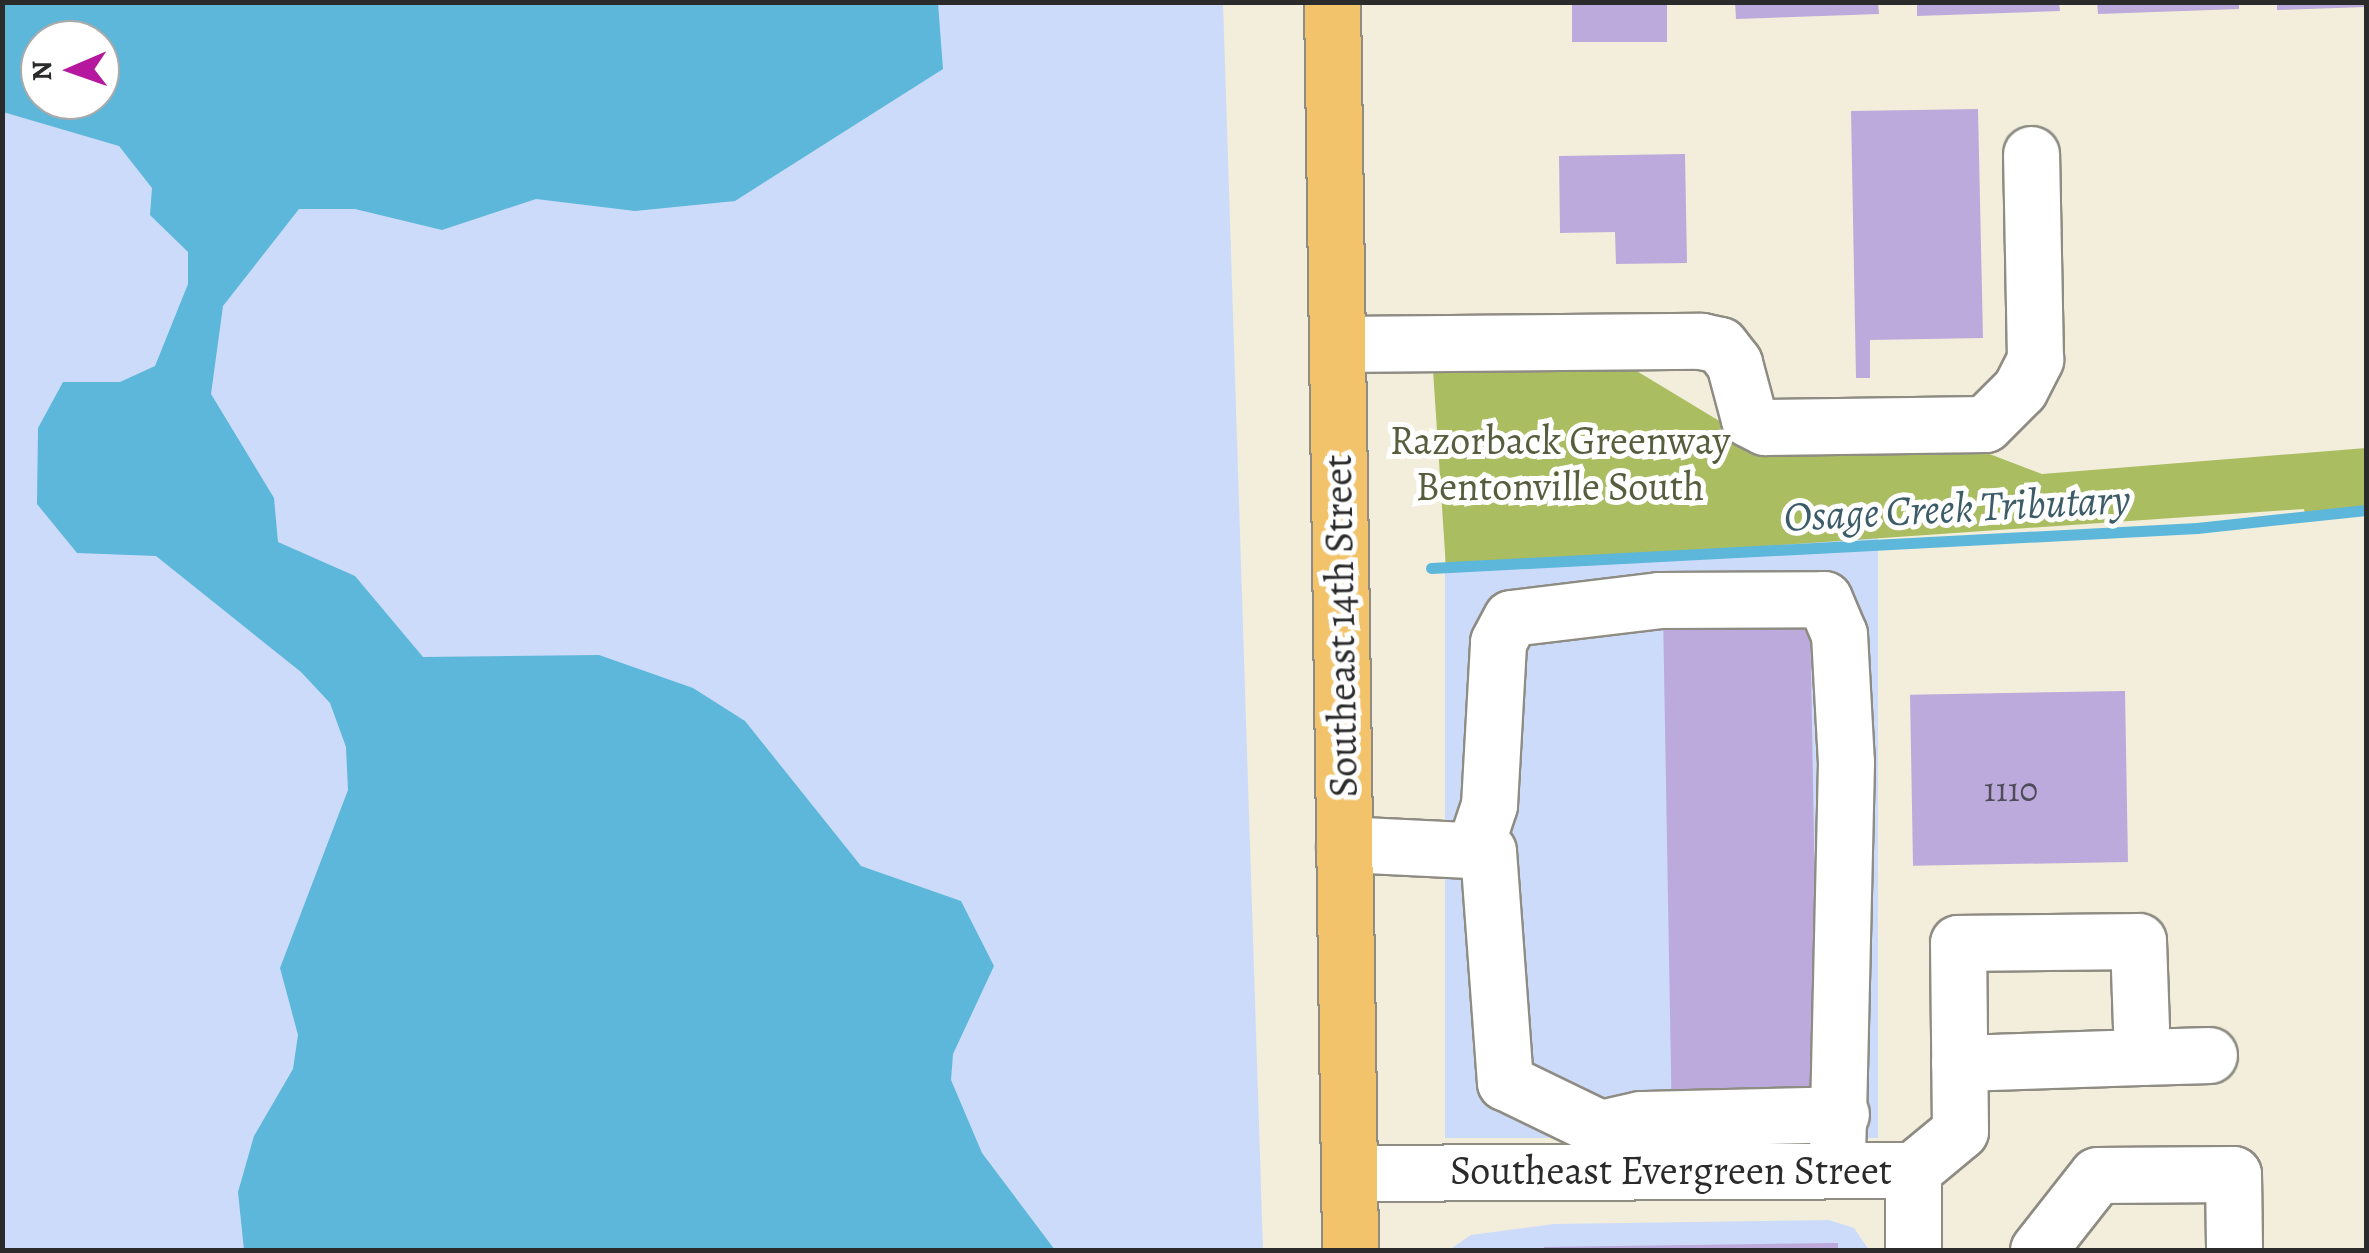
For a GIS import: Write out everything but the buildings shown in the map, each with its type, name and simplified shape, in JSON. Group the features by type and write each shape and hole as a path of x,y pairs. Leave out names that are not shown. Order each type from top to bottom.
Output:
{"main road":[{"name":"Southeast 14th Street","path":"1332,2 1350,1250"}],"street":[{"path":"1337,344 1701,340 1720,345 1734,363 1748,419 1765,427 1985,424 2035,359 2031,154"},
{"path":"1476,844 1489,805 1498,642 1510,618 1533,608 1659,600 1824,600 1839,634 1846,762 1837,1170"},
{"path":"1344,844 1476,844 1488,851 1494,886 1505,1082 1606,1150 1640,1119 1841,1114"},
{"path":"1913,1170 1960,1131 1958,943 2138,941 2142,1057"},
{"path":"1959,1062 2209,1055"},
{"name":"Southeast Evergreen Street","path":"1349,1174 1606,1150 1837,1170 1913,1170 1913,1250"},
{"path":"2038,1250 2097,1175 2233,1174 2234,1250"}],"shaded area":[{"path":"2,3 1223,3 1263,1250 3,1250"},
{"path":"1445,538 1878,538 1878,1138 1445,1138"},
{"path":"1829,1220 1854,1228 1869,1250 1449,1250 1471,1235 1554,1224"}],"green space":[{"name":"Razorback Greenway Bentonville South","path":"1433,370 1635,370 1769,451 1979,450 2042,474 2366,448 2366,515 2306,519 2304,509 1446,568"}],"water":[{"path":"3,2 938,3 943,69 735,201 635,211 536,199 442,230 355,209 299,209 223,306 211,394 274,498 278,542 355,576 423,657 599,655 693,688 745,721 861,866 961,901 994,966 953,1054 951,1080 982,1153 1055,1250 244,1250 238,1192 254,1136 293,1069 298,1035 280,968 348,790 346,747 330,703 301,672 156,556 77,553 37,504 38,428 63,382 120,382 155,366 188,284 188,252 150,215 152,188 119,146 30,120 120,120 120,20 20,20 20,117 3,112"}],"waterway":[{"name":"Osage Creek Tributary","path":"1431,568 2197,528 2366,510"}]}
